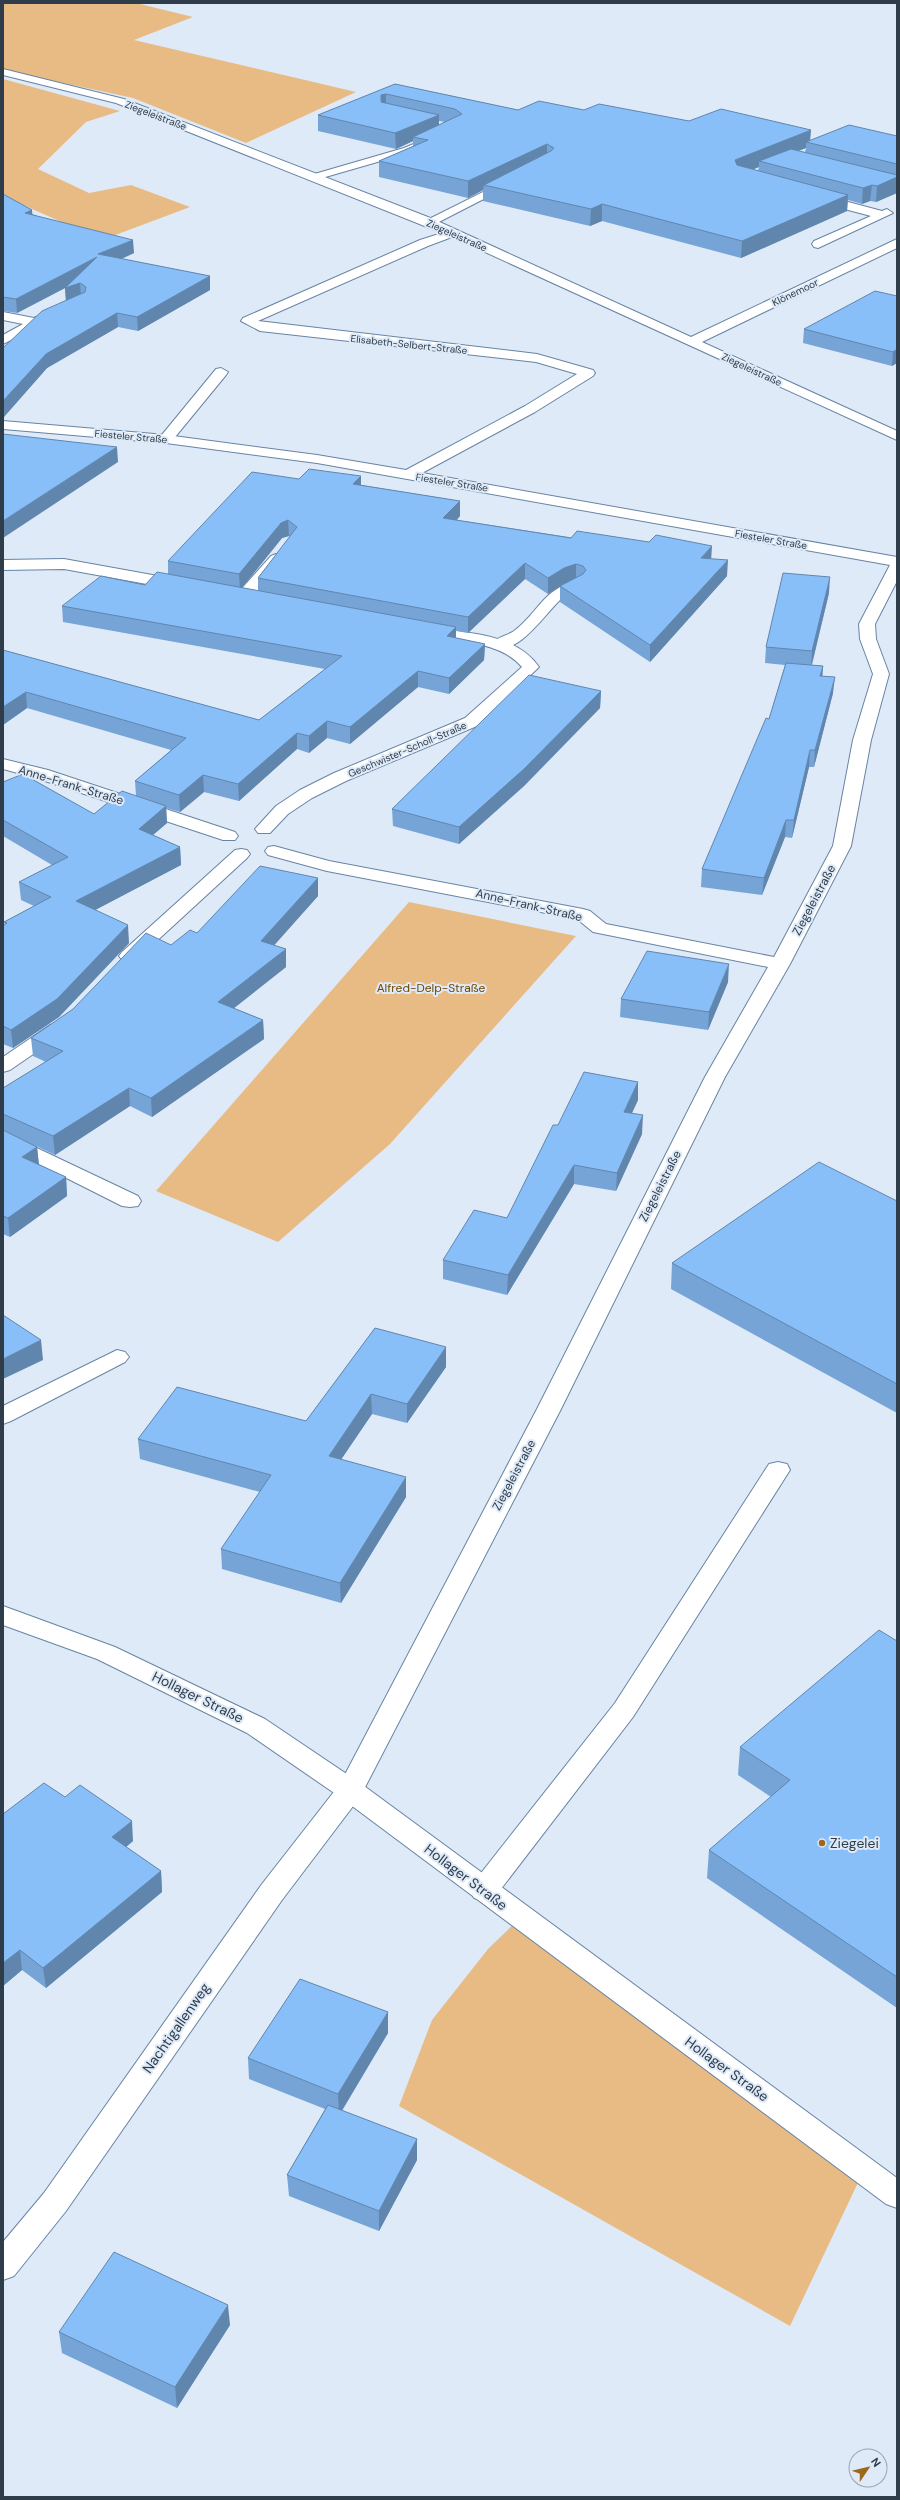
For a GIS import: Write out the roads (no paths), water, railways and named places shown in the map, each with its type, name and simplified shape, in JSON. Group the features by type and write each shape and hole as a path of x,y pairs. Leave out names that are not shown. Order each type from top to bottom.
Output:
{"street":[{"name":"Ziegeleistraße","path":"3,72 120,101 430,222 693,341 897,436"},
{"path":"315,177 408,150 441,135"},
{"path":"430,222 525,174"},
{"path":"808,196 882,215"},
{"path":"818,244 896,210"},
{"name":"Elisabeth-Selbert-Straße","path":"408,475 530,409 588,373 537,358 260,327 248,321 410,249 453,233"},
{"name":"Klönemoor","path":"693,341 897,243"},
{"path":"3,340 34,322 60,311"},
{"path":"3,316 34,322"},
{"path":"166,439 220,372"},
{"name":"Fiesteler Straße","path":"3,425 166,439 317,459 897,562"},
{"path":"266,601 235,595 254,587 284,548"},
{"path":"3,565 64,564 196,588"},
{"name":"Ziegeleistraße","path":"350,1790 548,1409 715,1077 780,964 842,846 862,740 881,674 868,639 867,624 897,566"},
{"path":"499,645 520,634 556,596 576,586"},
{"name":"Geschwister-Scholl-Straße","path":"264,829 282,810 306,794 340,777 470,722 531,667 526,658 499,645 414,629"},
{"name":"Anne-Frank-Straße","path":"3,764 42,774 229,836"},
{"path":"264,829 277,834 281,843 274,851 255,856 240,854 228,849 226,844 229,836 241,830 264,829"},
{"name":"Anne-Frank-Straße","path":"274,851 327,866 503,898 583,915 600,928 780,964"},
{"path":"117,970 240,854"},
{"path":"3,1066 73,1016"},
{"path":"3,1138 130,1200"},
{"path":"3,1416 117,1357"},
{"path":"484,1890 624,1710 778,1470"},
{"name":"Hollager Straße","path":"3,1615 106,1653 256,1726 350,1790 897,2195"},
{"name":"Nachtigallenweg","path":"3,2266 55,2202 272,1892 350,1790"}],"place":[{"name":"Ziegelei","path":"822,1843"}],"park label":[{"name":"Alfred-Delp-Straße","path":"431,988"}]}
